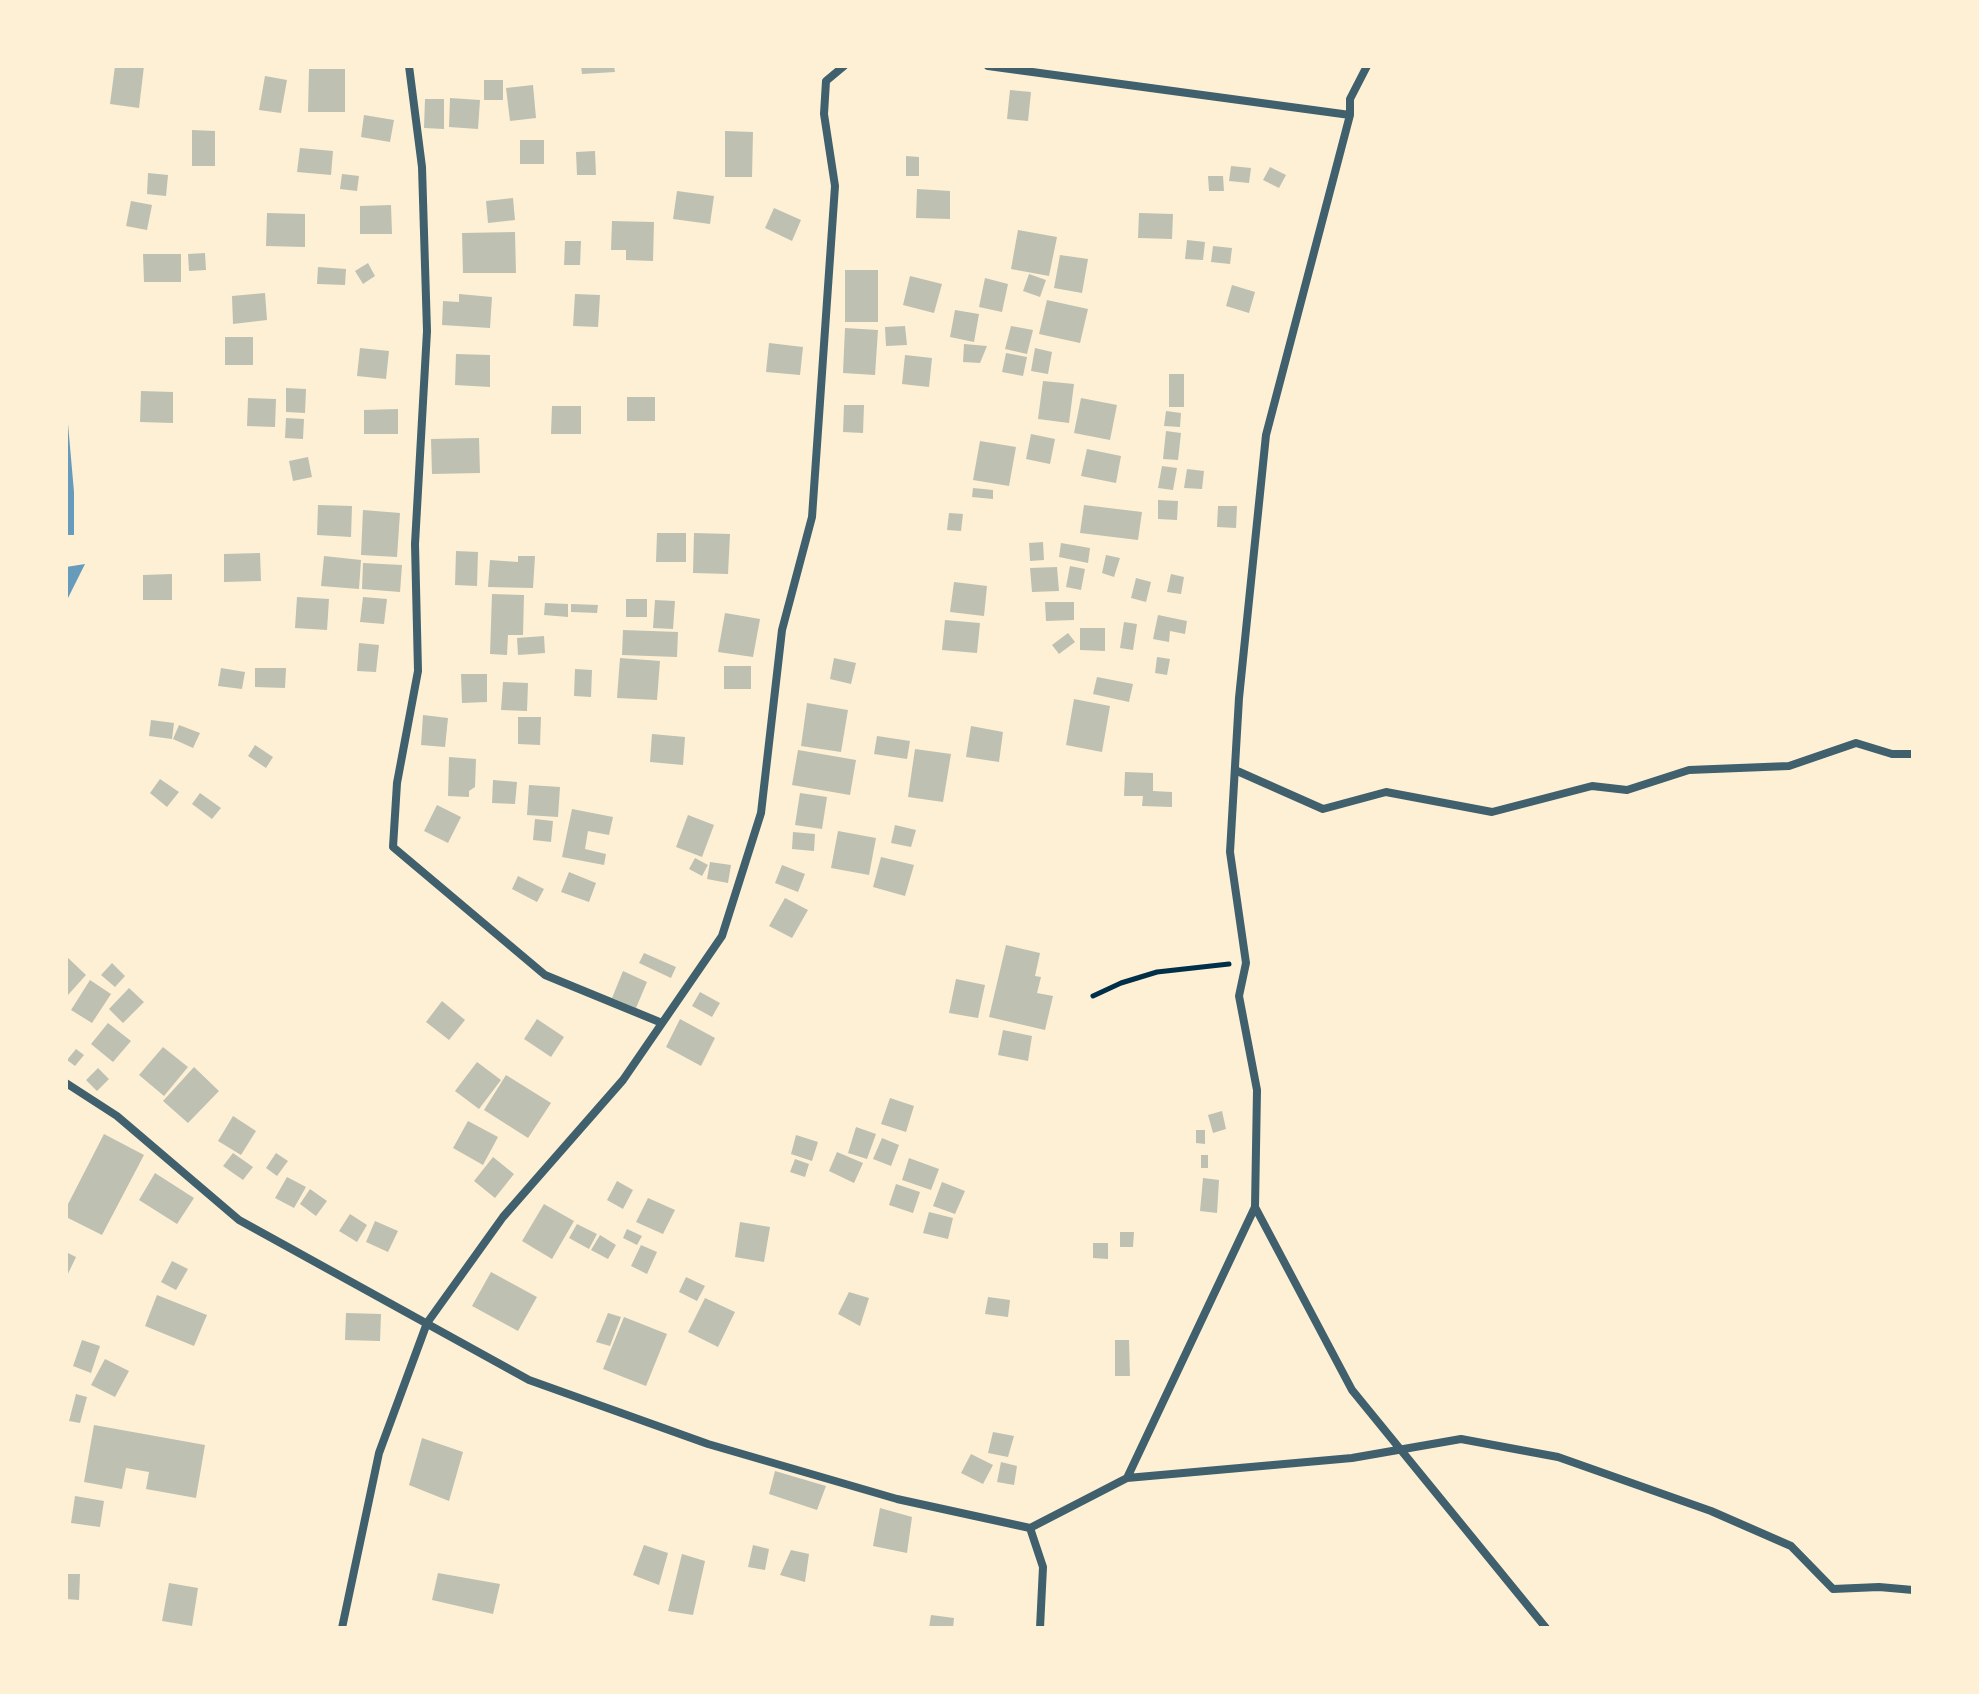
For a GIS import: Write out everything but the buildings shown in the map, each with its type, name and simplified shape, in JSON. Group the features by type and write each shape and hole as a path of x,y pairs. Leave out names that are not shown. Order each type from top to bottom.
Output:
{"street":[{"path":"409,66 422,167 427,331 415,544 418,671 397,783 393,847 545,975 662,1023"},
{"path":"342,1628 379,1453 427,1323 503,1217 623,1080 722,936 761,813 782,630 812,517 835,186 824,114 826,81 844,66"},
{"path":"988,66 1350,115"},
{"path":"1127,1478 1255,1207 1257,1090 1239,996 1246,963 1230,852 1239,698 1266,435 1350,115 1350,99 1367,66"},
{"path":"1235,770 1323,809 1386,792 1492,812 1592,786 1627,790 1689,770 1789,766 1856,743 1892,754 1913,754"},
{"path":"66,1083 117,1116 239,1220 529,1380 708,1444 897,1499 1030,1528 1127,1478 1352,1458 1461,1439 1558,1457 1711,1511 1791,1546 1833,1589 1879,1587 1913,1590"},
{"path":"1255,1207 1352,1390 1546,1628"},
{"path":"1030,1528 1043,1567 1040,1628"}],"path":[{"path":"1093,996 1157,972 1246,963"}],"water":[{"path":"66,401 74,492 74,535 66,535"},
{"path":"85,564 66,602 66,567"}]}
